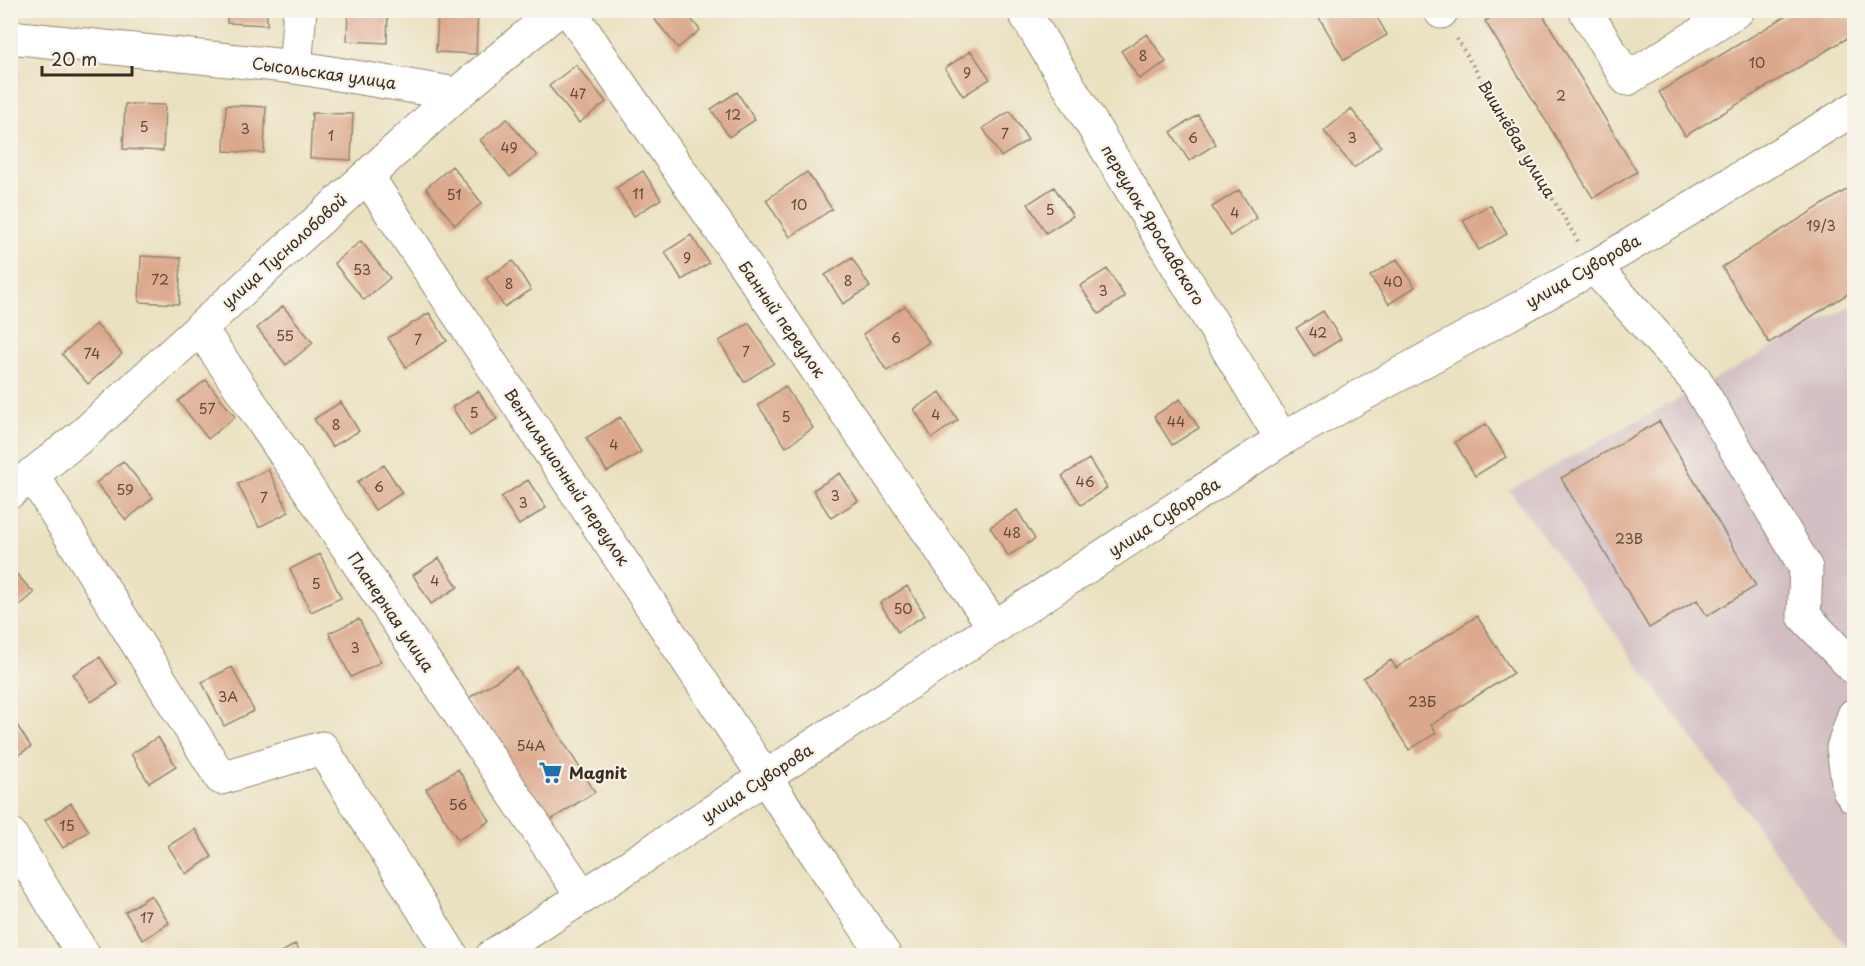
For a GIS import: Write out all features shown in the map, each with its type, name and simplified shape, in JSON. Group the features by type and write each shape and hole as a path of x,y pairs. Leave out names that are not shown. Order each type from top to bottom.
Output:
{"street":[{"path":"295,67 300,10"},
{"name":"улица Туснолобовой","path":"21,483 84,434 458,94 558,10"},
{"name":"Банный переулок","path":"569,10 996,628"},
{"name":"переулок Ярославского","path":"1023,10 1282,439"},
{"path":"1585,10 1627,79 1738,10"},
{"name":"Сысольская улица","path":"10,38 295,67 458,94"},
{"name":"улица Суворова","path":"492,956 1282,439 1594,267 1854,109"},
{"name":"Вентиляционный переулок","path":"368,176 885,956"},
{"path":"1594,267 1694,378 1806,568 1804,616 1854,668"},
{"name":"Планерная улица","path":"200,328 583,897"},
{"path":"21,483 221,778 322,748 452,956"},
{"path":"1854,715 1843,748 1849,790 1854,797"},
{"path":"10,834 84,956"}],"path":[{"name":"Вишнёвая улица","path":"1440,11 1594,267"}],"shaded area":[{"path":"1854,304 1854,955 1852,955 1509,490"}],"building":[{"path":"227,10 267,10 267,25 227,23"},
{"path":"348,10 388,10 387,43 347,41"},
{"path":"438,10 478,10 476,54 436,52"},
{"path":"647,10 684,10 700,30 678,48"},
{"path":"1323,10 1373,10 1387,35 1344,60 1317,14"},
{"path":"1503,10 1540,10 1637,172 1593,198 1485,21"},
{"path":"1796,10 1846,10 1854,24 1854,34 1685,136 1659,92"},
{"path":"1147,34 1166,62 1139,79 1121,51"},
{"path":"971,51 990,79 963,96 945,68"},
{"path":"576,65 606,102 579,123 549,86"},
{"path":"10,73 17,73 15,118 10,118"},
{"path":"737,92 755,120 729,137 711,109"},
{"path":"125,104 165,105 163,151 123,149"},
{"path":"226,105 266,107 264,153 224,151"},
{"path":"1351,109 1381,146 1354,168 1324,131"},
{"path":"1010,111 1028,140 1001,157 983,128"},
{"path":"312,113 353,114 351,160 310,158"},
{"path":"1198,115 1216,144 1189,161 1171,132"},
{"path":"507,119 537,156 510,177 480,140"},
{"path":"452,166 482,203 455,225 426,188"},
{"path":"643,171 661,199 634,216 616,188"},
{"path":"807,172 832,209 790,237 766,200"},
{"path":"1854,185 1854,290 1769,343 1722,267"},
{"path":"1054,187 1073,216 1046,233 1028,204"},
{"path":"1239,190 1257,218 1230,236 1212,207"},
{"path":"1490,205 1507,234 1479,250 1463,220"},
{"path":"691,235 709,263 682,280 665,252"},
{"path":"361,241 390,278 364,300 334,263"},
{"path":"141,256 181,258 179,304 139,302"},
{"path":"852,258 870,287 843,304 825,275"},
{"path":"1397,259 1415,287 1389,304 1370,276"},
{"path":"513,261 531,290 504,307 486,278"},
{"path":"1107,269 1125,297 1099,314 1080,286"},
{"path":"283,306 313,343 286,365 257,328"},
{"path":"905,306 929,342 887,371 863,334"},
{"path":"1323,311 1341,339 1314,356 1296,328"},
{"path":"429,313 447,341 406,367 388,338"},
{"path":"749,323 774,363 744,382 719,341"},
{"path":"96,324 122,354 88,384 62,354"},
{"path":"206,380 235,417 208,439 178,401"},
{"path":"785,386 813,428 786,447 758,405"},
{"path":"478,391 497,419 470,436 452,407"},
{"path":"940,392 958,420 932,438 914,409"},
{"path":"1180,399 1199,428 1172,445 1154,416"},
{"path":"341,402 359,431 332,447 314,419"},
{"path":"620,417 641,452 607,472 586,438"},
{"path":"1659,421 1756,586 1707,616 1697,600 1649,628 1561,478"},
{"path":"1486,424 1506,457 1475,476 1455,442"},
{"path":"1089,459 1107,488 1081,505 1062,476"},
{"path":"123,461 153,498 126,520 96,483"},
{"path":"384,465 402,493 375,510 357,482"},
{"path":"268,469 289,512 259,527 238,484"},
{"path":"840,473 858,501 831,518 813,490"},
{"path":"528,480 546,508 519,525 501,497"},
{"path":"1017,510 1035,539 1008,556 990,527"},
{"path":"320,554 341,598 311,612 290,569"},
{"path":"439,558 458,587 431,604 413,575"},
{"path":"10,567 34,593 10,614"},
{"path":"907,586 925,615 898,632 880,603"},
{"path":"1477,616 1513,673 1431,725 1436,733 1409,750 1363,678 1391,660 1396,668"},
{"path":"359,619 381,662 351,677 329,633"},
{"path":"100,657 118,685 91,702 73,674"},
{"path":"232,667 254,711 224,726 202,682"},
{"path":"517,668 595,792 546,823 467,699"},
{"path":"13,719 31,747 10,760 10,720"},
{"path":"158,737 176,766 149,783 131,754"},
{"path":"458,769 490,821 458,840 426,789"},
{"path":"71,803 89,831 63,848 45,820"},
{"path":"195,829 212,857 186,874 168,846"},
{"path":"151,895 169,923 143,940 125,912"},
{"path":"295,944 303,956 276,956"}],"place":[{"name":"Magnit","path":"551,773"}]}
